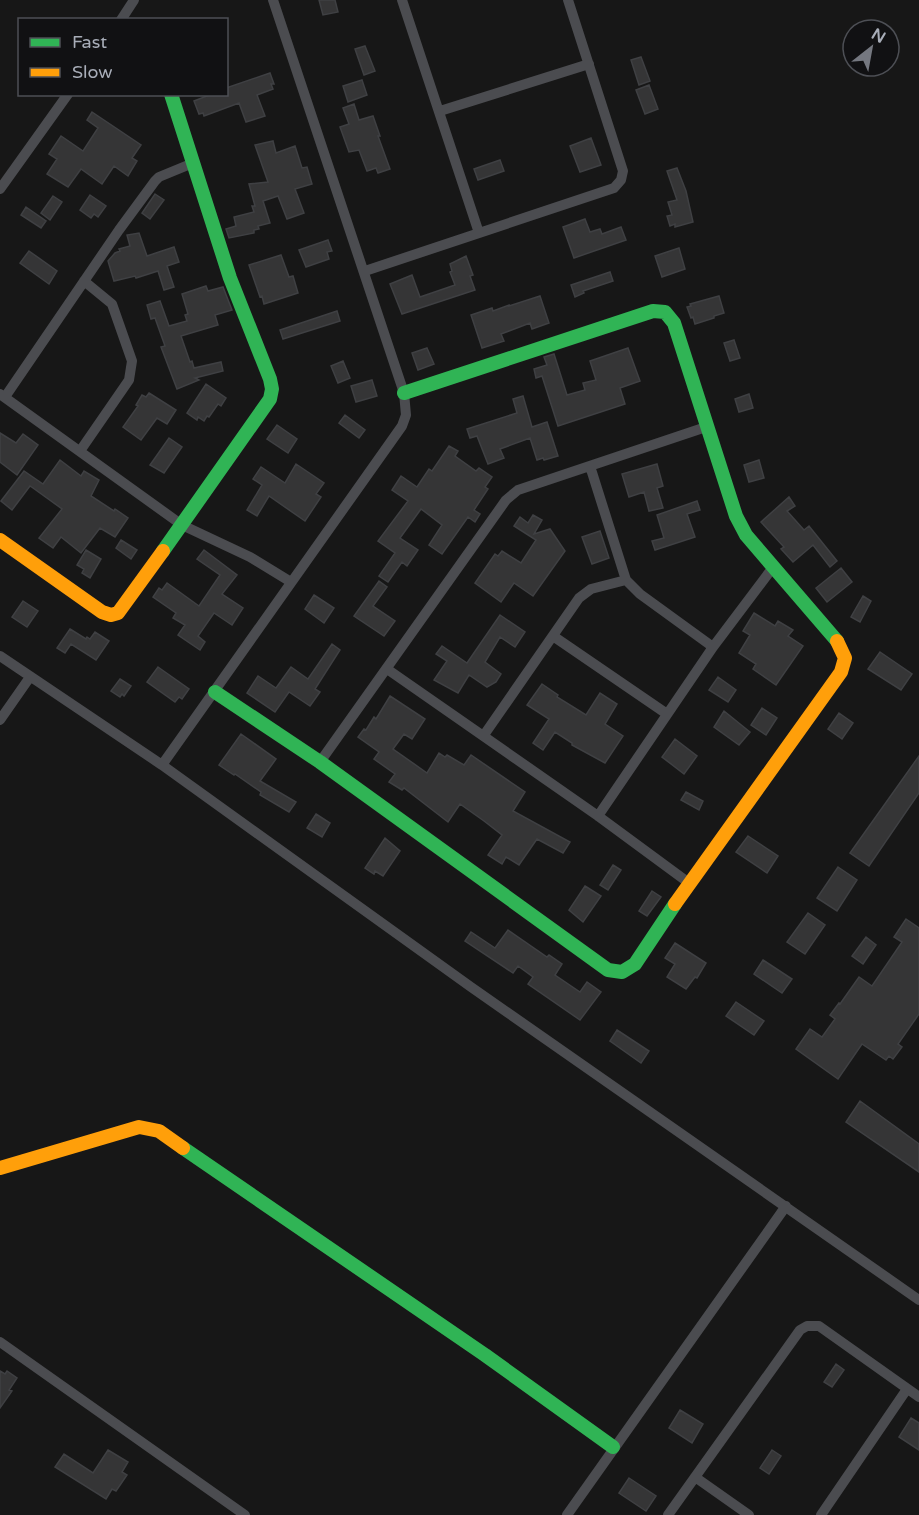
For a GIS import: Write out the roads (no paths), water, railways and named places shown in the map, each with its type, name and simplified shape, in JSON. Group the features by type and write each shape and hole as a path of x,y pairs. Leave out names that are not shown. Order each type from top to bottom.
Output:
{"street":[{"path":"122,18 134,0"},
{"path":"162,765 402,426 406,415 404,393 365,271 273,0"},
{"path":"402,0 479,233"},
{"path":"365,271 614,188 621,180 622,171 568,0"},
{"path":"440,111 589,64"},
{"path":"0,189 67,96"},
{"path":"0,540 102,612 111,615 118,613 270,399 272,389 270,379 230,278 172,96"},
{"path":"193,163 159,177 155,181 2,396 182,525 250,557 291,582"},
{"path":"80,451 129,380 132,370 124,335 112,304 84,281"},
{"path":"215,692 320,762 608,970 618,973 625,972 634,964 841,672 845,658 839,643 746,535 736,516 674,323 665,312 653,311 404,393"},
{"path":"320,762 506,500 518,490 706,427"},
{"path":"590,466 626,580 640,594 713,647"},
{"path":"598,816 713,647 774,566"},
{"path":"484,735 579,598 591,589 626,580"},
{"path":"553,636 667,714"},
{"path":"0,656 162,765 461,981 919,1300"},
{"path":"387,669 598,816 689,884"},
{"path":"0,720 30,677"},
{"path":"0,1168 139,1127 159,1131 485,1355 613,1448"},
{"path":"567,1515 786,1206"},
{"path":"668,1515 800,1330 807,1326 819,1326 919,1397"},
{"path":"0,1342 245,1515"},
{"path":"821,1515 907,1389"},
{"path":"695,1477 749,1515"}]}
